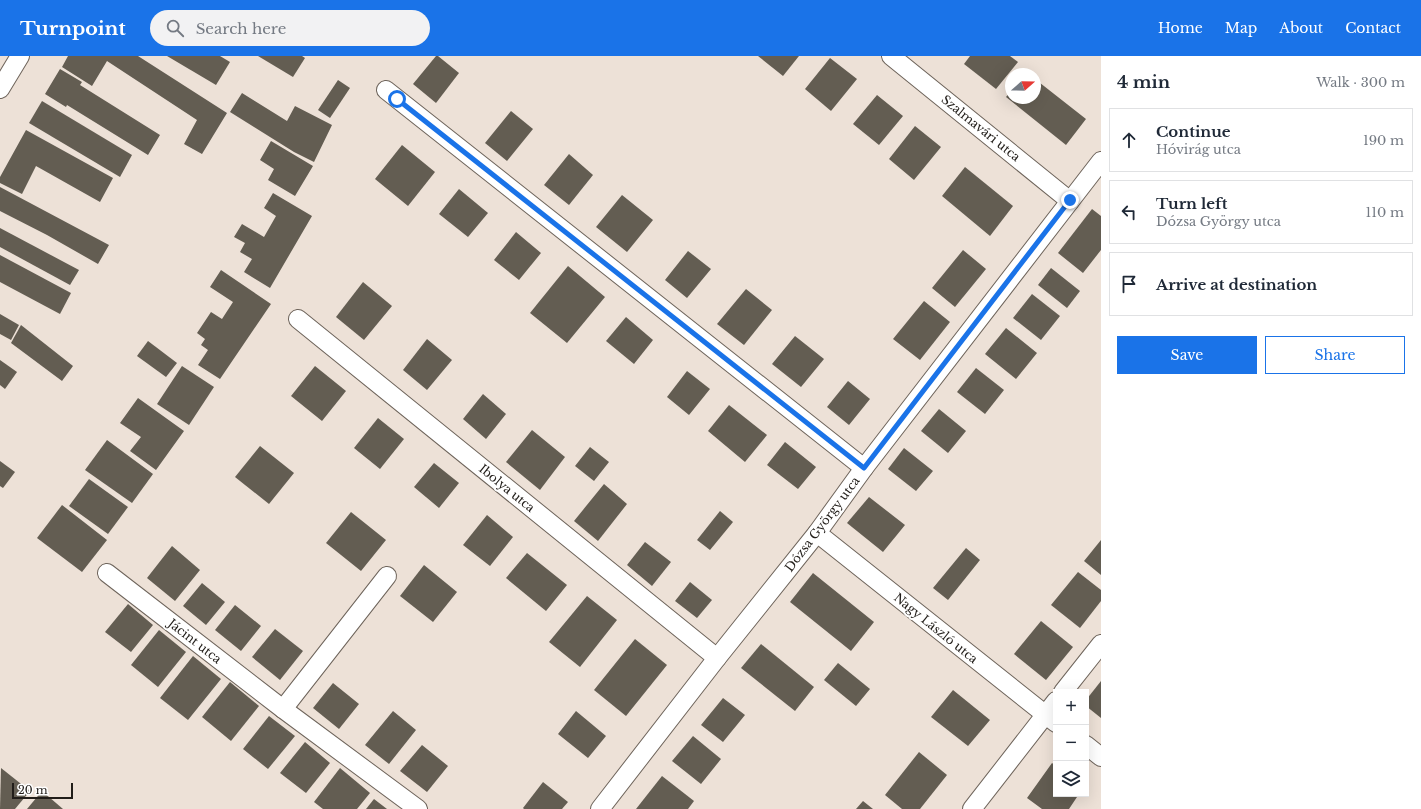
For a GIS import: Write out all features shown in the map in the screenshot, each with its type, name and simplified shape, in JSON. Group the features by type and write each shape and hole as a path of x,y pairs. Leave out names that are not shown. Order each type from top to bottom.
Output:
{"street":[{"path":"0,90 20,56"},
{"name":"Szalmavári utca","path":"891,56 1070,200"},
{"path":"386,90 864,468"},
{"name":"Dózsa György utca","path":"600,809 717,658 817,533 864,468 1070,200 1101,162"},
{"name":"Ibolya utca","path":"298,318 717,658"},
{"name":"Nagy László utca","path":"817,533 1052,713"},
{"name":"Jácint utca","path":"107,573 284,709 418,809"},
{"path":"284,709 387,576"},
{"path":"1065,689 1101,644"},
{"path":"972,809 1052,713"},
{"path":"1089,748 1101,757"}],"building":[{"path":"68,56 138,56 227,113 202,154 184,144 197,120 107,61 92,86 62,67"},
{"path":"167,56 220,56 230,62 216,85"},
{"path":"258,56 302,56 305,58 293,77"},
{"path":"436,56 459,73 436,103 413,84"},
{"path":"758,56 799,56 783,76"},
{"path":"970,56 1010,56 1018,62 1013,68 1005,68 1005,78 996,89 964,64"},
{"path":"830,58 857,79 831,111 805,89"},
{"path":"60,69 82,82 80,85 160,135 148,155 67,105 66,107 45,94"},
{"path":"338,80 350,88 330,118 318,110"},
{"path":"1041,84 1086,119 1066,145 1015,104 1041,104"},
{"path":"242,93 287,121 295,106 332,125 314,162 294,152 230,112"},
{"path":"877,95 903,116 879,145 853,124"},
{"path":"42,101 132,155 120,177 29,123"},
{"path":"511,111 533,129 507,161 485,143"},
{"path":"915,126 941,147 914,180 889,159"},
{"path":"26,130 113,178 100,202 36,166 22,194 0,183 0,177"},
{"path":"271,141 313,166 295,196 268,180 274,169 260,160"},
{"path":"402,145 435,172 408,206 375,179"},
{"path":"569,154 593,175 569,205 544,185"},
{"path":"965,167 1013,206 990,236 942,196"},
{"path":"0,187 109,245 98,264 47,235 0,211"},
{"path":"459,189 488,213 468,237 439,214"},
{"path":"273,193 312,216 270,288 244,272 252,259 240,252 245,243 234,237 242,224 264,237 276,216 264,208"},
{"path":"622,195 653,220 627,252 596,227"},
{"path":"1092,209 1101,216 1101,250 1083,273 1058,253"},
{"path":"0,228 79,270 70,285 0,247"},
{"path":"516,232 541,253 519,280 494,260"},
{"path":"963,250 986,269 955,307 932,288"},
{"path":"688,251 711,269 687,298 665,280"},
{"path":"0,255 71,293 60,314 0,282"},
{"path":"568,266 605,297 567,343 530,313"},
{"path":"1051,268 1080,291 1067,308 1038,285"},
{"path":"221,270 271,304 220,379 198,365 208,350 201,345 205,339 197,333 211,312 222,319 233,302 210,287"},
{"path":"363,282 392,306 364,340 336,317"},
{"path":"746,289 772,310 744,345 717,324"},
{"path":"1032,294 1060,316 1041,340 1013,318"},
{"path":"924,301 950,322 920,360 893,339"},
{"path":"0,314 19,325 11,340 0,334"},
{"path":"626,317 653,340 634,364 606,341"},
{"path":"21,325 73,366 62,381 11,343"},
{"path":"1006,328 1037,353 1016,379 985,354"},
{"path":"795,336 824,359 801,387 772,364"},
{"path":"427,339 452,360 427,390 403,370"},
{"path":"148,341 177,363 166,377 137,356"},
{"path":"0,360 17,372 5,389 0,385"},
{"path":"182,366 214,387 189,425 157,404"},
{"path":"315,366 346,391 322,421 291,396"},
{"path":"976,368 1004,390 985,414 957,392"},
{"path":"687,371 710,389 689,415 667,397"},
{"path":"848,381 870,399 849,425 827,407"},
{"path":"483,394 506,414 486,439 463,419"},
{"path":"138,398 184,431 156,470 130,451 141,437 120,423"},
{"path":"729,405 767,435 745,462 708,431"},
{"path":"939,409 966,431 948,453 921,431"},
{"path":"378,418 404,439 380,469 354,448"},
{"path":"532,430 565,457 540,490 506,462"},
{"path":"107,440 153,474 132,503 85,470"},
{"path":"785,442 816,467 798,489 767,465"},
{"path":"260,446 294,473 269,504 235,477"},
{"path":"590,447 609,462 594,481 575,466"},
{"path":"904,448 933,471 916,491 888,469"},
{"path":"0,461 15,472 3,488 0,486"},
{"path":"434,463 459,483 439,508 414,487"},
{"path":"89,479 128,507 108,534 69,506"},
{"path":"604,484 627,504 598,541 574,521"},
{"path":"869,497 905,525 883,552 847,523"},
{"path":"62,505 107,540 82,572 37,538"},
{"path":"720,511 733,522 710,550 697,540"},
{"path":"351,512 386,540 361,571 326,543"},
{"path":"487,515 513,537 490,566 463,545"},
{"path":"1101,540 1101,575 1084,561"},
{"path":"645,542 671,562 652,586 627,565"},
{"path":"172,546 200,570 175,601 147,578"},
{"path":"966,548 980,560 948,600 933,588"},
{"path":"527,553 567,585 546,611 506,578"},
{"path":"424,565 457,592 433,622 400,596"},
{"path":"1078,572 1101,590 1101,601 1080,628 1051,605"},
{"path":"813,573 874,622 851,651 790,602"},
{"path":"690,582 712,600 697,618 675,601"},
{"path":"202,583 225,602 206,625 183,606"},
{"path":"587,596 617,620 580,667 549,642"},
{"path":"128,604 153,625 131,652 105,632"},
{"path":"235,605 261,626 241,651 215,630"},
{"path":"1041,621 1073,647 1046,680 1014,654"},
{"path":"275,629 303,651 280,680 252,657"},
{"path":"159,630 186,652 158,687 131,665"},
{"path":"635,639 667,665 626,716 594,690"},
{"path":"761,644 814,687 795,711 741,668"},
{"path":"193,656 221,679 188,720 160,698"},
{"path":"838,663 870,689 856,706 824,680"},
{"path":"1101,681 1101,718 1089,708 1089,696"},
{"path":"230,682 259,706 231,741 202,717"},
{"path":"333,683 359,704 339,729 313,708"},
{"path":"953,690 990,720 968,746 931,717"},
{"path":"723,698 745,715 723,742 701,725"},
{"path":"393,711 416,730 389,764 365,745"},
{"path":"576,711 606,736 588,758 558,734"},
{"path":"269,716 295,736 268,769 243,749"},
{"path":"693,736 721,759 701,784 672,761"},
{"path":"305,742 330,763 306,793 280,773"},
{"path":"422,745 448,766 427,792 400,771"},
{"path":"919,752 947,775 920,809 902,809 885,795"},
{"path":"1052,763 1053,797 1077,797 1069,809 1042,809 1027,798"},
{"path":"1,768 30,791 15,809 0,809"},
{"path":"340,768 370,793 357,809 323,809 314,802"},
{"path":"662,776 694,801 688,809 636,809"},
{"path":"543,782 568,802 562,809 524,809 523,808"},
{"path":"42,791 63,809 27,809"},
{"path":"374,799 387,809 366,809"},
{"path":"863,801 873,809 856,809"}],"route":[{"path":"397,99 864,468 1070,200"}]}
